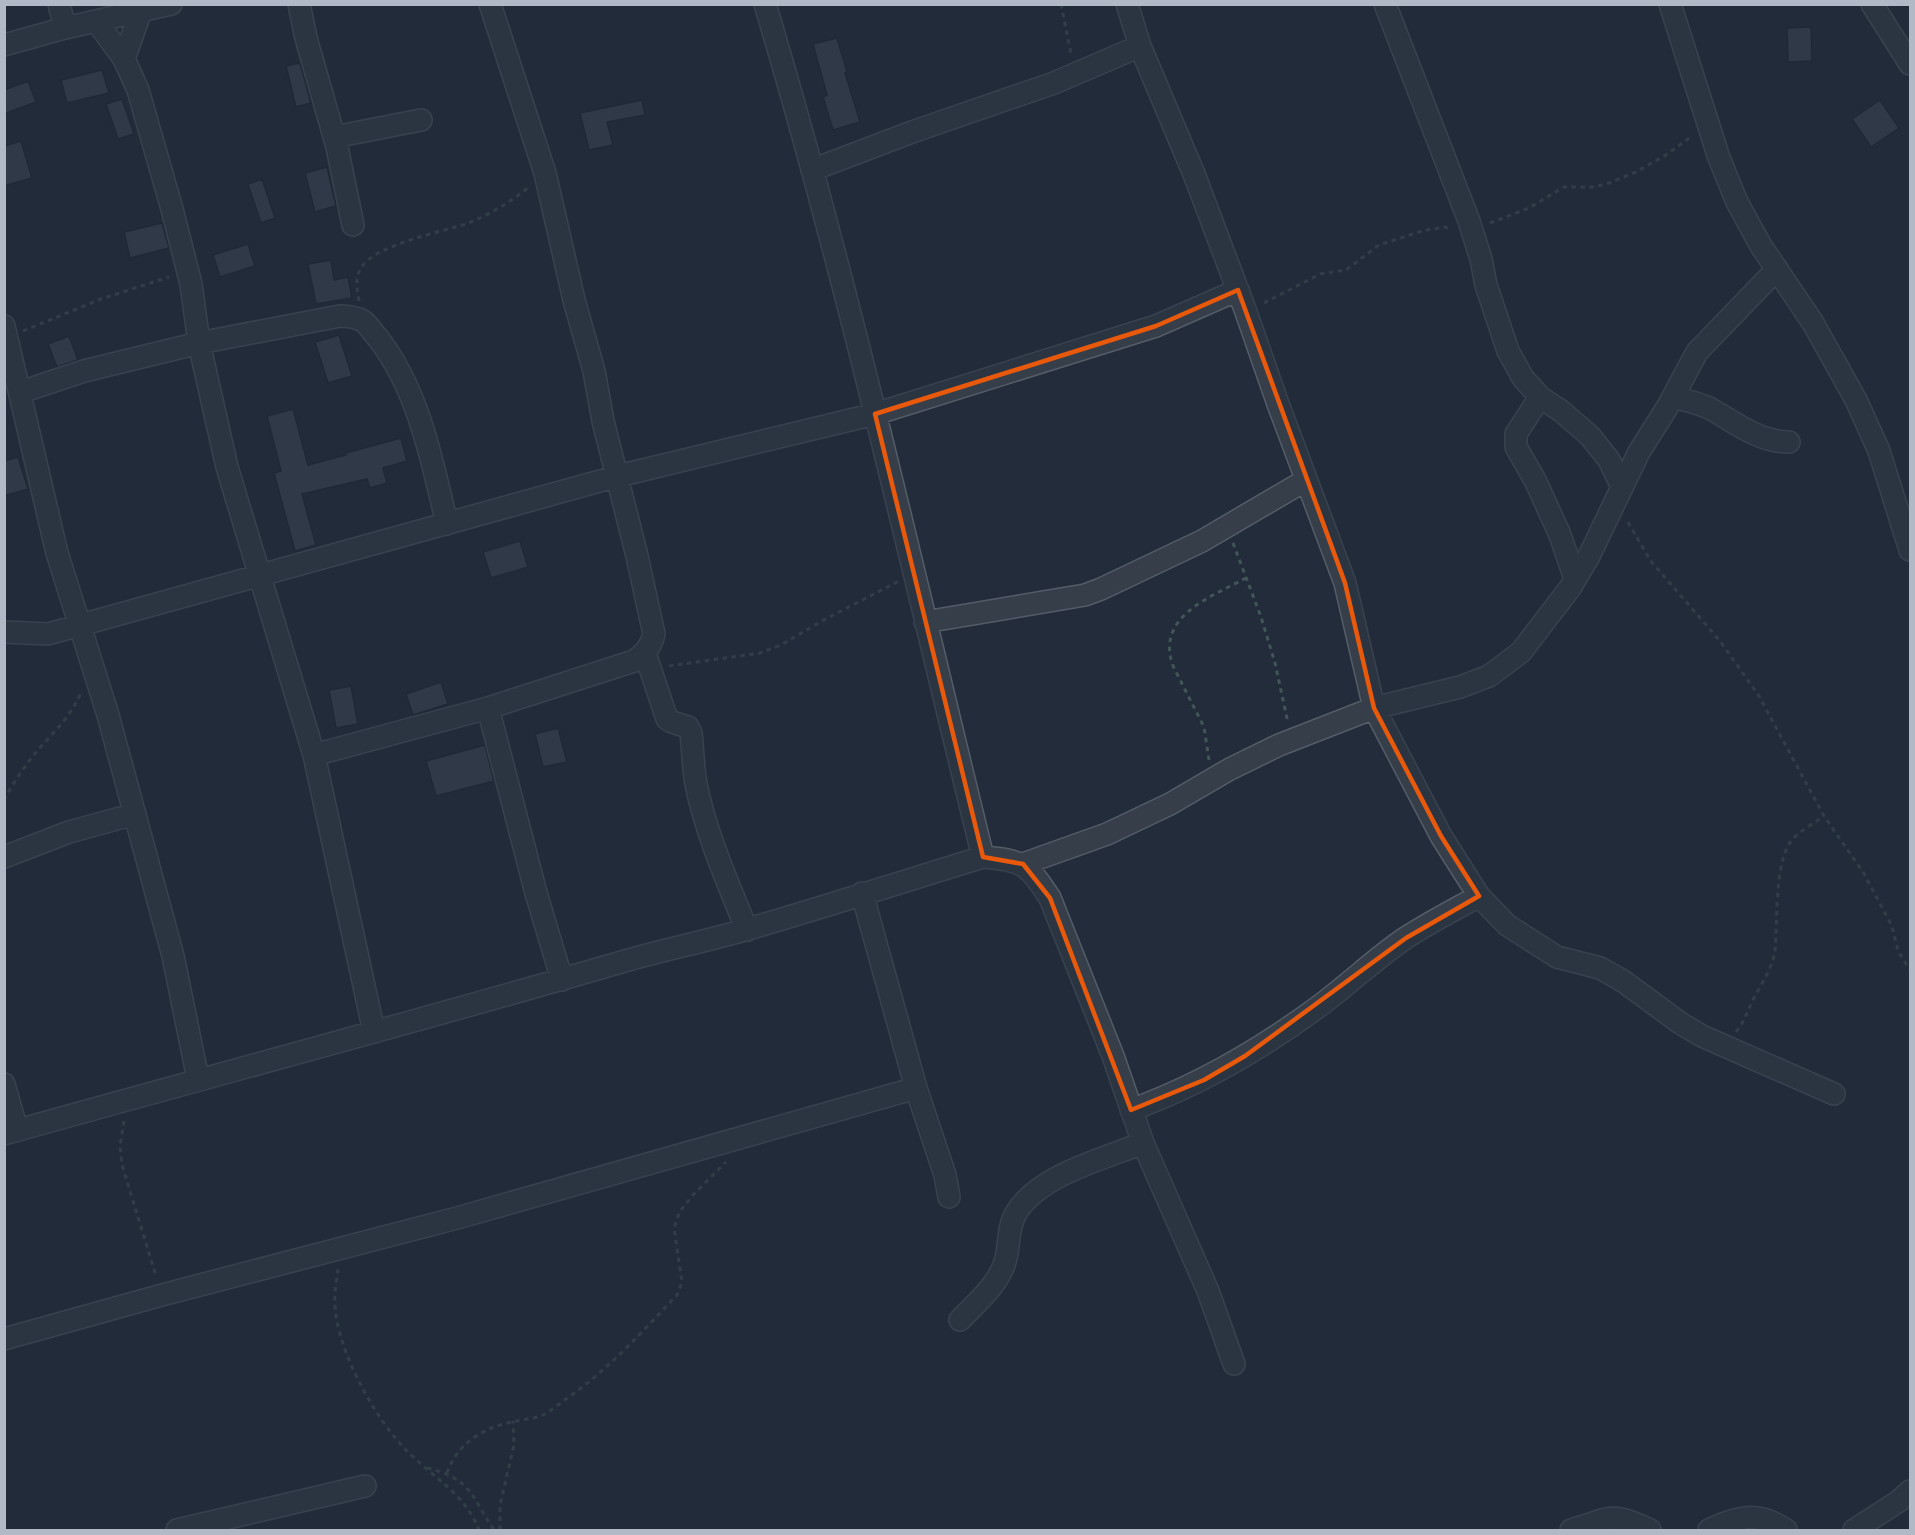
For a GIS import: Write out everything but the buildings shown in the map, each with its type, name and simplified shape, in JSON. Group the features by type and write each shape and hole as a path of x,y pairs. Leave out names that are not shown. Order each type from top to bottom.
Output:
{"street":[{"path":"59,4 65,28"},
{"path":"4,45 65,28 171,4"},
{"path":"299,4 306,38 334,137 353,225"},
{"path":"490,4 545,173 618,476 654,634 648,661 668,719 688,727 691,733 696,784 728,883 747,930"},
{"path":"765,4 812,170 875,414 983,857"},
{"path":"1127,4 1140,46 1194,174 1238,290 1345,583 1374,708 1441,836 1479,896 1507,925 1557,957 1600,968 1623,981 1680,1023 1724,1047 1834,1094"},
{"path":"1385,4 1471,227 1486,285 1508,351 1523,378 1540,397 1562,411 1590,436 1609,460 1618,493"},
{"path":"1670,4 1719,158 1737,202 1813,323 1856,400 1879,452 1911,550"},
{"path":"1872,4 1911,64"},
{"path":"124,59 141,11"},
{"path":"98,22 124,59 138,90 172,209 188,271 199,342 227,467 314,755 374,1032"},
{"path":"812,170 912,132 1054,83 1140,46"},
{"path":"334,137 421,120"},
{"path":"1023,864 1107,834 1170,804 1210,780 1291,740 1374,708 1460,687 1489,676 1521,652 1575,579 1589,556 1639,452 1673,397 1697,352 1777,269"},
{"path":"4,632 48,634 79,627 618,476 875,414 1156,326 1238,290"},
{"path":"21,392 84,371 199,342 349,316 364,321 381,343 405,383 425,438 447,524"},
{"path":"6,332 57,553 108,715 173,956 198,1079"},
{"path":"1540,397 1516,434 1516,447 1535,480 1560,535 1575,579"},
{"path":"1673,397 1707,407 1756,435 1789,442"},
{"path":"926,622 1085,595 1121,580 1227,527 1306,480"},
{"path":"314,755 488,708 634,661 648,661"},
{"path":"488,708 536,893 562,980"},
{"path":"4,857 69,832 135,814"},
{"path":"4,1083 11,1132 626,961 747,930 983,857 1006,859 1023,864 1050,898 1067,946 1113,1056 1143,1143 1208,1291 1234,1364"},
{"path":"862,893 916,1088 945,1175 949,1197"},
{"path":"1131,1110 1204,1080 1245,1056 1321,1005 1406,938 1479,896"},
{"path":"4,1339 457,1218 916,1088"},
{"path":"960,1320 996,1281 1005,1262 1010,1228 1016,1214 1031,1194 1066,1173 1143,1143"},
{"path":"177,1530 365,1486"},
{"path":"1854,1530 1911,1491"},
{"path":"1570,1530 1611,1517 1626,1519 1650,1530"},
{"path":"1709,1530 1736,1518 1759,1518 1777,1524 1786,1530"}],"path":[{"path":"1061,4 1070,42 1074,74"},
{"path":"1246,312 1320,274 1346,270 1378,245 1400,237 1444,227 1457,230 1484,225 1529,208 1564,187 1602,185 1636,172 1709,125"},
{"path":"364,321 356,278 363,265 371,258 390,248 468,223 496,210 522,193 545,173"},
{"path":"6,332 188,271"},
{"path":"1618,493 1650,560 1720,641 1759,696 1824,816 1863,872 1892,926 1898,951 1911,970"},
{"path":"1227,527 1275,663 1291,740"},
{"path":"648,661 760,653 781,645 914,573"},
{"path":"1210,780 1204,727 1173,666 1169,640 1173,628 1183,616 1204,600 1246,578"},
{"path":"4,800 32,757 67,717 78,700 91,666"},
{"path":"1724,1047 1746,1019 1771,962 1774,952 1778,890 1785,851 1795,837 1824,816"},
{"path":"130,1100 120,1132 122,1165 162,1295"},
{"path":"447,1473 450,1461 472,1437 493,1426 543,1414 579,1390 603,1371 677,1295 682,1282 674,1228 680,1211 749,1135"},
{"path":"341,1248 335,1302 338,1324 352,1367 368,1399 392,1432 407,1451 446,1483 467,1506 479,1530"},
{"path":"500,1530 500,1504 514,1445 513,1421"},
{"path":"425,1468 447,1473 458,1479 468,1489 494,1530"}],"highlighted area":[{"path":"1238,290 1345,583 1374,708 1441,836 1479,896 1406,938 1245,1056 1204,1080 1131,1110 1050,898 1023,864 983,857 875,414 1156,326"}]}
